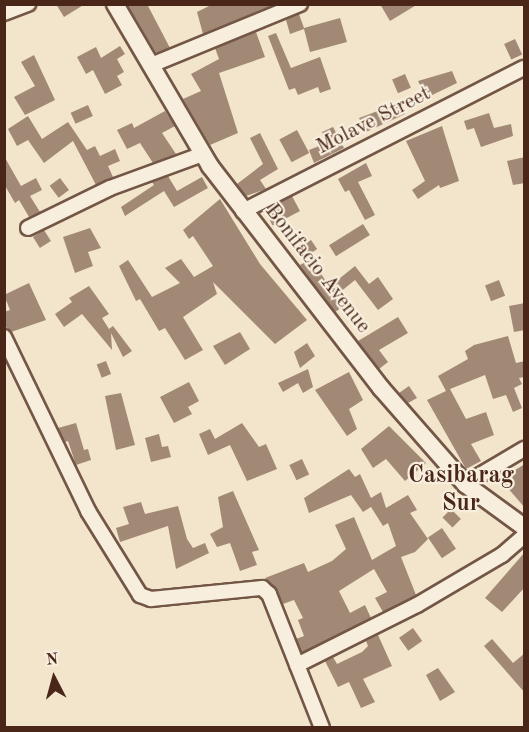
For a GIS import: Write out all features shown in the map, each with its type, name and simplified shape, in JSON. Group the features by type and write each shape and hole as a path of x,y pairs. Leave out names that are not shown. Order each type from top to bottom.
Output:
{"street":[{"path":"4,13 28,4"},
{"name":"Bonifacio Avenue","path":"116,4 203,154 243,211 381,388 465,484 525,527"},
{"path":"151,65 300,4"},
{"name":"Molave Street","path":"243,211 525,68"},
{"path":"28,228 110,188 203,154"},
{"path":"4,337 11,369 88,511 140,595 151,598 262,588 269,594 322,728"},
{"path":"465,484 525,449"},
{"path":"297,665 417,605 502,555 525,536"}],"building":[{"path":"56,4 85,4 64,17"},
{"path":"127,4 147,4 170,48 156,53"},
{"path":"213,4 275,4 203,34 197,12"},
{"path":"380,4 418,4 390,21"},
{"path":"299,14 304,28 340,18 347,42 310,52 304,29 290,34 286,20"},
{"path":"256,32 265,57 219,73 238,133 210,145 183,99 201,91 191,74 219,59 215,48"},
{"path":"276,33 291,68 320,57 331,89 320,93 318,87 298,95 295,88 289,90 268,36"},
{"path":"515,39 522,54 511,59 504,44"},
{"path":"120,46 125,54 117,59 124,72 117,76 122,85 105,94 93,70 86,74 77,57 96,47 101,58"},
{"path":"34,55 55,100 25,115 14,97 35,86 21,62"},
{"path":"452,71 457,83 426,98 418,81"},
{"path":"405,74 411,88 398,93 392,79"},
{"path":"399,103 405,114 366,132 359,118"},
{"path":"88,105 93,116 76,124 71,113"},
{"path":"165,111 175,126 162,133 176,154 153,163 140,143 127,149 117,130 132,123 134,128"},
{"path":"489,113 494,128 511,124 513,136 481,147 474,128 467,130 464,121"},
{"path":"28,116 42,139 68,122 87,150 95,146 100,156 115,149 120,161 108,166 113,177 96,185 73,141 44,163 28,140 17,146 8,129"},
{"path":"442,126 459,181 440,188 439,185 418,199 412,190 425,181 406,141"},
{"path":"333,127 344,148 314,163 309,150 327,143 322,132"},
{"path":"297,130 309,153 292,162 279,139"},
{"path":"260,133 278,169 260,180 266,189 246,196 237,184 263,164 250,138"},
{"path":"4,156 21,186 36,178 42,190 30,196 40,212 29,217 19,200 15,203 4,184"},
{"path":"525,157 525,183 513,185 507,161"},
{"path":"366,163 372,176 358,182 375,215 365,220 349,190 345,192 338,179"},
{"path":"168,176 177,191 202,177 208,188 174,207 164,191 125,216 121,207 154,185 152,182"},
{"path":"60,178 69,190 59,198 50,186"},
{"path":"292,196 300,211 273,226 265,211"},
{"path":"220,199 260,264 307,320 275,344 213,282 217,294 183,317 203,350 185,360 165,328 159,331 140,299 136,301 119,266 128,260 152,297 180,283 165,268 181,259 194,277 213,266 193,236 189,239 183,230"},
{"path":"363,224 370,235 336,256 329,245"},
{"path":"90,228 101,248 88,252 93,266 75,273 63,237"},
{"path":"44,230 51,241 40,248 33,237"},
{"path":"311,240 317,249 306,257 299,248"},
{"path":"312,258 329,287 355,266 369,284 378,277 393,299 378,310 355,280 339,293 336,299 341,308 335,312 300,265"},
{"path":"499,280 505,296 491,301 485,285"},
{"path":"29,283 46,320 11,332 4,325 4,312 10,310 4,295"},
{"path":"89,286 109,314 102,318 109,329 113,326 132,351 123,357 111,333 112,350 82,314 64,327 55,314 72,302 69,298"},
{"path":"525,303 525,330 514,332 509,306"},
{"path":"398,317 408,333 379,350 388,362 379,369 358,341"},
{"path":"240,332 250,349 225,365 213,346"},
{"path":"508,336 516,363 525,361 525,377 519,378 522,384 514,388 522,408 513,412 506,395 493,399 485,375 450,389 466,419 486,412 494,435 471,444 481,461 466,469 427,400 446,391 438,376 468,359 465,351 474,345"},
{"path":"307,343 315,356 300,368 294,352"},
{"path":"106,361 111,374 102,378 97,365"},
{"path":"308,369 313,387 303,393 298,383 283,392 278,383"},
{"path":"349,372 363,400 349,409 357,429 347,436 315,390"},
{"path":"189,382 199,401 188,407 192,414 174,423 160,397"},
{"path":"409,386 417,398 408,403 399,393"},
{"path":"121,393 135,445 116,450 105,396"},
{"path":"76,423 84,450 88,449 91,460 76,465 68,441 65,442 58,428"},
{"path":"242,423 259,447 266,444 277,469 247,481 230,445 208,455 199,434 210,429 215,439"},
{"path":"389,426 426,463 405,481 386,459 373,468 361,449"},
{"path":"159,434 162,447 168,446 171,457 151,462 145,438"},
{"path":"302,459 309,474 296,480 289,465"},
{"path":"525,464 525,508 500,479"},
{"path":"349,469 355,477 360,474 371,498 381,492 386,508 408,495 417,510 410,513 428,539 415,552 401,557 416,595 383,612 375,598 387,592 374,569 339,591 350,613 365,605 371,618 302,653 296,639 304,636 298,620 303,618 294,600 283,604 277,590 265,578 304,563 308,572 332,561 346,549 335,525 354,517 372,560 396,546 388,523 383,526 371,507 363,512 351,495 309,513 304,498"},
{"path":"233,491 259,550 252,552 257,565 240,571 230,543 217,547 210,534 223,527 218,497"},
{"path":"141,502 145,514 178,506 187,539 193,548 205,543 209,553 176,569 168,526 120,542 116,528 129,524 123,507"},
{"path":"451,509 461,519 452,527 443,517"},
{"path":"442,528 456,549 442,558 428,538"},
{"path":"525,552 525,587 502,612 485,598"},
{"path":"413,628 422,641 408,651 399,638"},
{"path":"378,635 392,666 363,679 375,702 361,708 349,682 338,687 325,661 333,657 337,664 362,652 368,646 366,641"},
{"path":"492,639 513,663 525,653 525,693 484,646"},
{"path":"438,668 455,692 440,701 426,675"}],"district":[{"name":"Casibarag Sur","path":"461,491"}]}
